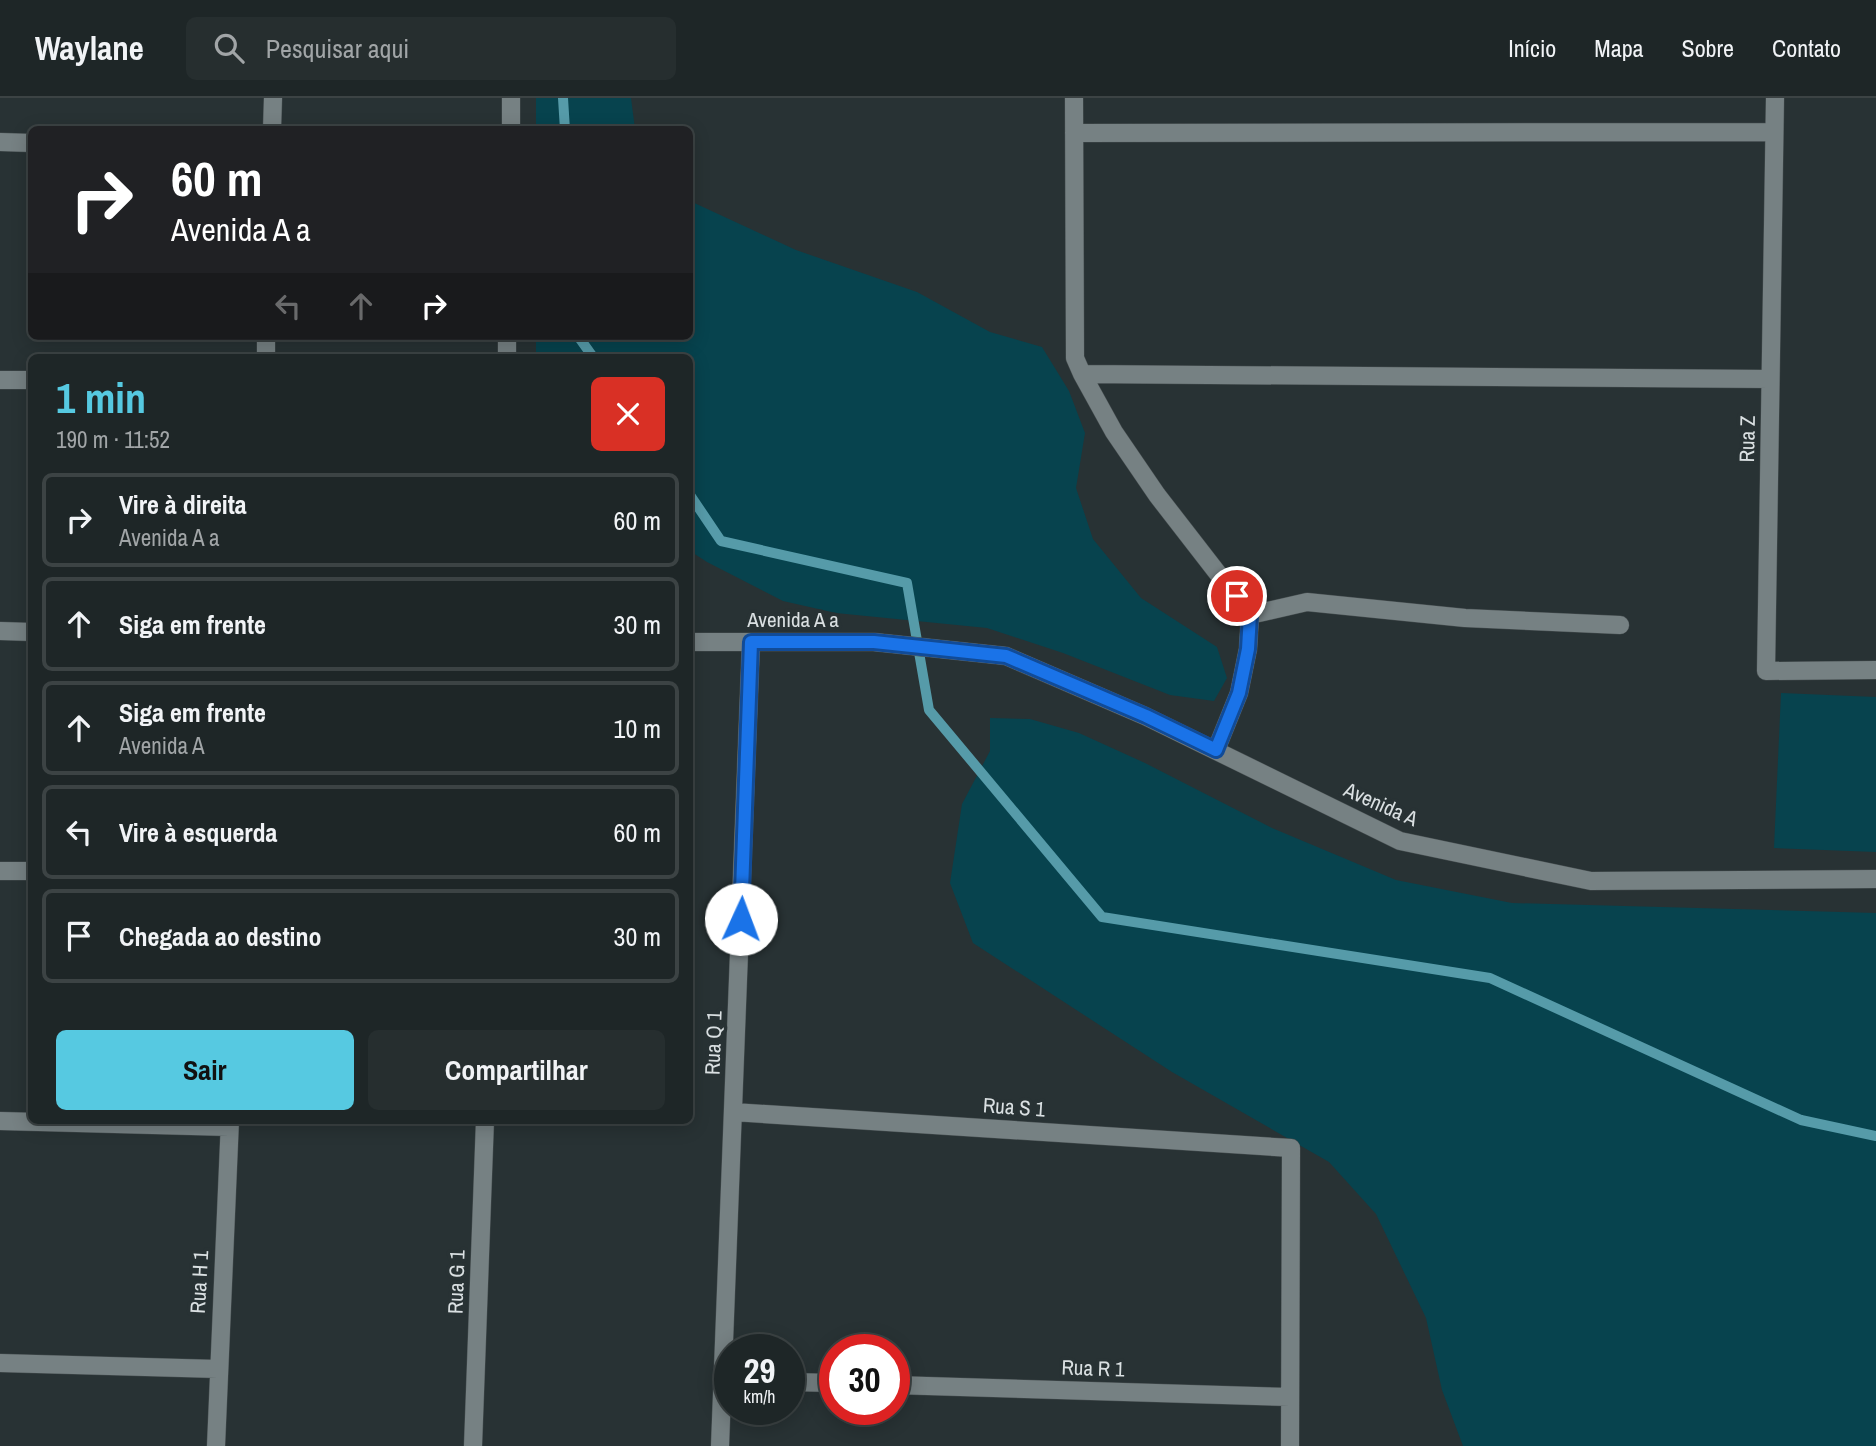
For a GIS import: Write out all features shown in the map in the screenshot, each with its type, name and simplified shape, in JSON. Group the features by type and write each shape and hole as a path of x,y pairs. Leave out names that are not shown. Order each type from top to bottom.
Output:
{"street":[{"path":"272,126 273,98"},
{"path":"511,98 511,126"},
{"path":"1074,98 1075,358 1114,432 1157,495 1250,615 1248,649 1239,693 1216,750"},
{"name":"Rua Z","path":"1774,98 1766,671 1876,670"},
{"path":"1074,133 1774,132"},
{"path":"0,142 28,143"},
{"path":"1082,374 1770,379"},
{"path":"0,380 28,380"},
{"path":"1250,615 1307,602 1465,618 1620,625"},
{"path":"0,631 28,632"},
{"name":"Avenida A a","path":"693,642 874,642 940,649"},
{"name":"Rua Q 1","path":"727,1334 751,642"},
{"name":"Avenida A","path":"940,649 1006,656 1146,716 1400,841 1591,881 1876,879"},
{"path":"0,871 28,871"},
{"name":"Rua S 1","path":"733,1112 1291,1148 1290,1397"},
{"path":"0,1121 28,1121"},
{"name":"Rua H 1","path":"216,1446 230,1124"},
{"name":"Rua G 1","path":"473,1446 485,1124"},
{"path":"0,1363 218,1369"},
{"name":"Rua R 1","path":"910,1385 1290,1397"},
{"path":"1290,1397 1290,1446"},
{"name":"Rua Q 1","path":"720,1446 722,1425"}],"shaded area":[{"path":"536,98 631,98 635,126 536,126"},
{"path":"693,202 796,250 917,292 990,332 1042,347 1069,391 1085,433 1076,488 1093,539 1141,598 1217,647 1227,678 1214,701 1170,695 1063,653 987,628 836,613 783,601 693,553 693,354 536,354 536,340 693,340"},
{"path":"1781,693 1876,697 1876,852 1774,848"},
{"path":"990,718 1030,719 1079,733 1145,763 1272,828 1396,880 1512,903 1876,913 1876,1446 1463,1446 1442,1390 1426,1318 1376,1214 1329,1162 1172,1072 973,943 950,883 962,804 990,751"}],"waterway":[{"path":"563,98 565,126"},
{"path":"581,340 591,354"},
{"path":"693,499 721,541 907,583 929,710 1102,917 1490,978 1801,1120 1876,1136"}],"route":[{"path":"741,919 751,642 874,642 1006,656 1146,716 1216,750 1239,693 1248,649 1250,615 1237,596"}]}
